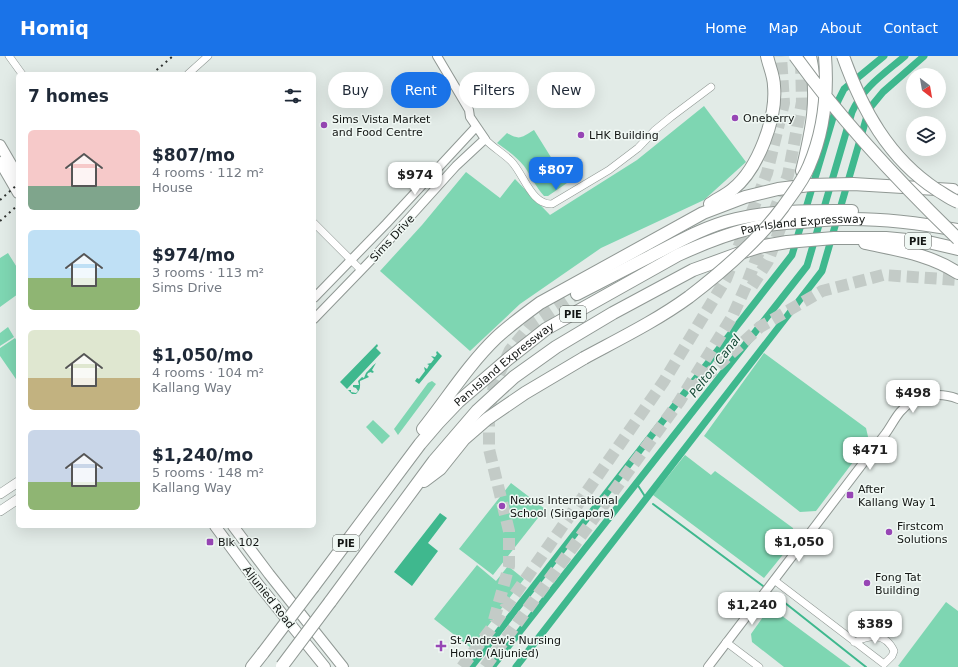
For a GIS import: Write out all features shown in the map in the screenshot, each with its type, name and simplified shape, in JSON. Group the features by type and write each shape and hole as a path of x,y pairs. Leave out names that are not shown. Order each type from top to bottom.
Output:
{"highway":[{"path":"703,213 706,206 734,189 748,174 764,142 773,114 774,86 767,56"},
{"path":"795,56 848,125 893,174 958,239"},
{"path":"802,171 810,139 814,109 815,92 810,56"},
{"path":"441,460 487,419 525,393 660,316 688,297 741,254 777,215 809,167 818,141 825,110 825,56"},
{"path":"843,56 864,107 878,131 892,150 909,168 929,185 958,202"},
{"path":"420,444 422,430 472,364 496,338 515,322 540,303 703,213 745,197 778,189 810,185 853,184 938,188 955,191"},
{"path":"577,294 699,231 736,219 799,211 825,210 843,215"},
{"name":"Pan-Island Expressway","path":"252,667 420,444 438,423 458,402 508,358 546,329 698,245 753,227 794,223 843,215 919,223 958,230"},
{"path":"837,238 917,253 947,266 958,273"},
{"name":"Pan-Island Expressway","path":"441,460 477,411 514,377 556,347 619,310 693,270 759,247 788,242 837,238 886,238 928,242 958,249"},
{"name":"PIE","path":"281,667 415,488 440,469 441,460"}],"main road":[{"path":"0,145 16,173"},
{"path":"0,162 16,190"},
{"path":"0,494 16,483"},
{"path":"0,511 16,500"},
{"name":"Aljunied Road","path":"216,528 258,584 325,667"},
{"name":"Aljunied Road","path":"234,528 343,667"}],"street":[{"path":"9,56 21,72"},
{"path":"190,72 208,56"},
{"path":"432,56 465,114 470,117"},
{"path":"437,56 469,110 470,117 476,127 487,141 512,162 537,199 547,204 552,204 609,170 638,148 655,130 711,87"},
{"name":"Sims Drive","path":"316,296 352,260 476,127"},
{"name":"Sims Drive","path":"316,317 409,220 456,166 487,141"},
{"path":"316,226 361,270"},
{"path":"708,667 901,411 918,400 929,396 941,394 958,399"},
{"path":"772,583 884,664 892,656 894,651 892,646 884,639 876,636 854,642"},
{"path":"726,642 759,667"}],"shaded area":[{"path":"704,106 746,162 704,200 601,248 520,304 470,351 380,271 422,225 466,172 500,198 515,179 550,215 637,160"},
{"path":"534,130 567,183 548,196 544,196 541,193 521,163 497,143 507,133 515,137 521,137"},
{"path":"8,253 16,266 16,295 0,307 0,258"},
{"path":"8,327 14,337 0,346 0,333"},
{"path":"15,338 16,340 16,379 0,356 0,348"},
{"path":"377,344 378,346 376,348 381,353 347,389 340,382"},
{"path":"437,351 442,356 419,384 415,381 417,378 419,379 425,371 424,367 427,369 429,365 427,364 431,363 434,359 431,356 435,357"},
{"path":"764,353 866,428 869,441 816,511 800,512 704,436"},
{"path":"376,363 372,370 374,372 368,373 367,375 369,377 360,381 359,391 356,394 352,394 348,390 356,393 358,391 353,387 353,385 359,385 358,381 362,377 364,378 366,373"},
{"path":"432,381 436,384 398,435 394,429 428,383"},
{"path":"373,420 390,436 382,444 366,427"},
{"path":"685,455 711,475 715,471 793,528 794,541 764,578 653,495"},
{"path":"511,483 545,509 493,575 459,549"},
{"path":"440,513 447,518 428,543 438,551 412,586 394,572"},
{"path":"477,565 496,581 508,566 524,579 471,648 434,619"},
{"path":"946,602 958,611 958,667 898,666"},
{"path":"770,607 851,667 784,667 752,642 751,634"}],"waterway":[{"name":"Pelton Canal","path":"471,667 792,255 838,101 844,89 884,56"},
{"name":"Pelton Canal","path":"492,667 807,266 852,112 868,88 905,56"},
{"name":"Pelton Canal","path":"516,667 822,271 869,109 883,92 924,56"},
{"path":"637,484 646,498"},
{"path":"653,504 763,586"},
{"path":"775,595 866,667"}],"tunnel":[{"path":"462,667 490,630 664,381 726,279 767,173 784,103 781,56"},
{"path":"485,667 679,402 732,317 746,286 788,175 802,102 801,59"},
{"path":"752,286 768,261 785,215"},
{"path":"691,390 760,327 822,291 883,275 958,280"},
{"path":"494,620 509,566 509,531 489,449 489,413 494,385 510,350 531,325 577,294"}],"railway":[{"path":"154,72 173,56"},
{"path":"0,200 16,186"},
{"path":"0,221 16,207"}],"place":[{"name":"Oneberry","path":"735,118"},
{"name":"Sims Vista Market and Food Centre","path":"324,125"},
{"name":"LHK Building","path":"581,135"},
{"name":"After Kallang Way 1","path":"850,495"},
{"name":"Nexus International School (Singapore)","path":"502,506"},
{"name":"Firstcom Solutions","path":"889,532"},
{"name":"Blk 102","path":"210,542"},
{"name":"Fong Tat Building","path":"867,583"},
{"name":"St Andrew's Nursing Home (Aljunied)","path":"441,646"}]}
